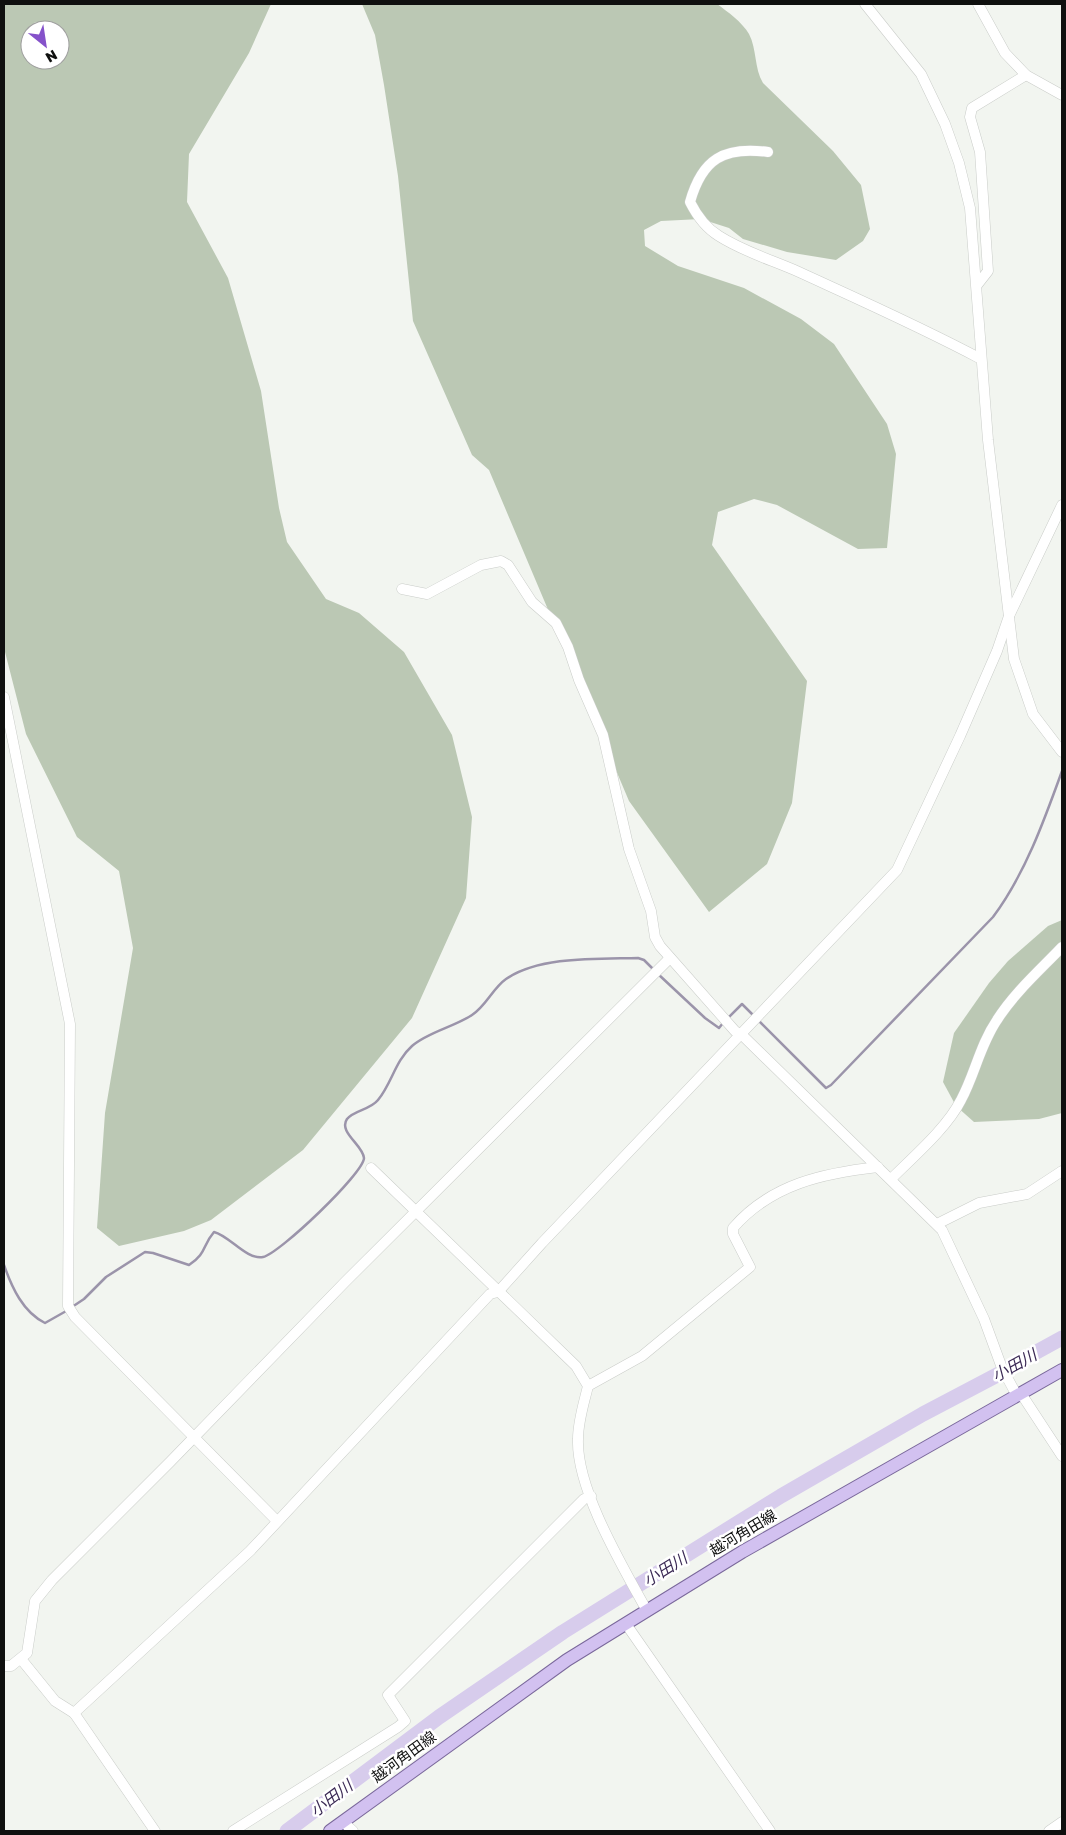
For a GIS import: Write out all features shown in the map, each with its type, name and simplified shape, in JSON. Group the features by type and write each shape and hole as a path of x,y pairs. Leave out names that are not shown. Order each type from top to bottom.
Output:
{"main road":[{"name":"越河角田線","path":"330,1831 567,1660 742,1552 1062,1370"}],"street":[{"path":"865,4 921,74 945,124 959,163 970,208 977,285 980,358 1014,659 1033,714 1062,752"},
{"path":"978,4 1005,53 1026,75 1062,95"},
{"path":"977,285 988,271 980,152 970,117 972,108 1026,75"},
{"path":"768,152 739,151 721,155 706,166 698,178 690,202 703,223 718,236 740,248 942,338 980,358"},
{"path":"74,1713 250,1551 437,1349 490,1294 498,1292 542,1243 897,870 960,736 997,652 1009,616 1058,525 1062,505"},
{"path":"402,589 427,594 481,565 501,561 508,565 532,602 556,623 568,647 579,680 603,735 629,849 651,912 655,937 670,958 735,1031 742,1035 938,1224 954,1252 984,1319 1002,1368 1015,1392 1024,1398 1062,1456"},
{"path":"4,697 70,1024 68,1306 75,1317 277,1521"},
{"path":"891,1179 952,1114 961,1100 983,1047 996,1022 1007,1006 1062,947"},
{"path":"4,1666 11,1666 21,1660 27,1652 35,1601 52,1580 415,1212 670,958"},
{"path":"588,1386 642,1356 750,1267 733,1234 733,1228 740,1220 769,1198 799,1182 827,1174 878,1167"},
{"path":"371,1168 576,1366 588,1386 578,1439 580,1468 616,1554 647,1611"},
{"path":"938,1224 979,1203 1027,1194 1062,1171"},
{"path":"233,1831 405,1721 388,1695 509,1572 584,1499 591,1496"},
{"path":"626,1624 770,1831"},
{"path":"21,1660 55,1701 74,1713 155,1831"},
{"path":"343,1822 353,1831"},
{"path":"1049,1831 1062,1822"}],"green space":[{"path":"4,4 271,4 249,53 189,154 187,202 228,278 261,391 279,508 287,542 326,599 359,613 404,652 452,735 472,817 466,898 412,1018 303,1150 211,1220 184,1231 119,1246 97,1228 105,1113 133,948 119,871 77,837 26,734 4,648"},
{"path":"362,4 717,4 739,21 749,34 758,71 763,83 833,151 861,185 870,229 863,241 836,260 787,252 743,239 729,228 701,219 661,221 644,230 645,246 678,266 744,288 801,319 834,344 887,424 896,454 887,548 858,549 777,505 754,499 718,512 712,545 807,681 792,803 767,864 709,912 629,801 489,470 472,455 413,321 398,176 384,85 375,35"},
{"path":"1062,920 1062,1113 1039,1119 974,1122 956,1106 943,1082 954,1033 989,983 1008,961 1048,926"}],"waterway":[{"path":"759,1021 826,1088 831,1085 993,917 1024,865 1041,828 1062,771"},
{"path":"72,1307 84,1299 106,1277 145,1252 189,1265 199,1257 214,1232 220,1234 250,1255 257,1257 263,1257 286,1242 336,1195 360,1166 364,1158 360,1148 348,1134 345,1124 347,1119 378,1100 401,1058 412,1046 418,1041 472,1015 506,979 535,966 569,960 638,958 644,960 654,970"},
{"path":"658,974 705,1018 719,1028 723,1023"},
{"path":"727,1019 742,1004 755,1017"},
{"path":"4,1265 19,1298 30,1313 37,1318 45,1323 68,1310"},
{"name":"小田川","path":"287,1831 439,1717 563,1632 781,1496 923,1414 1062,1338"}]}
